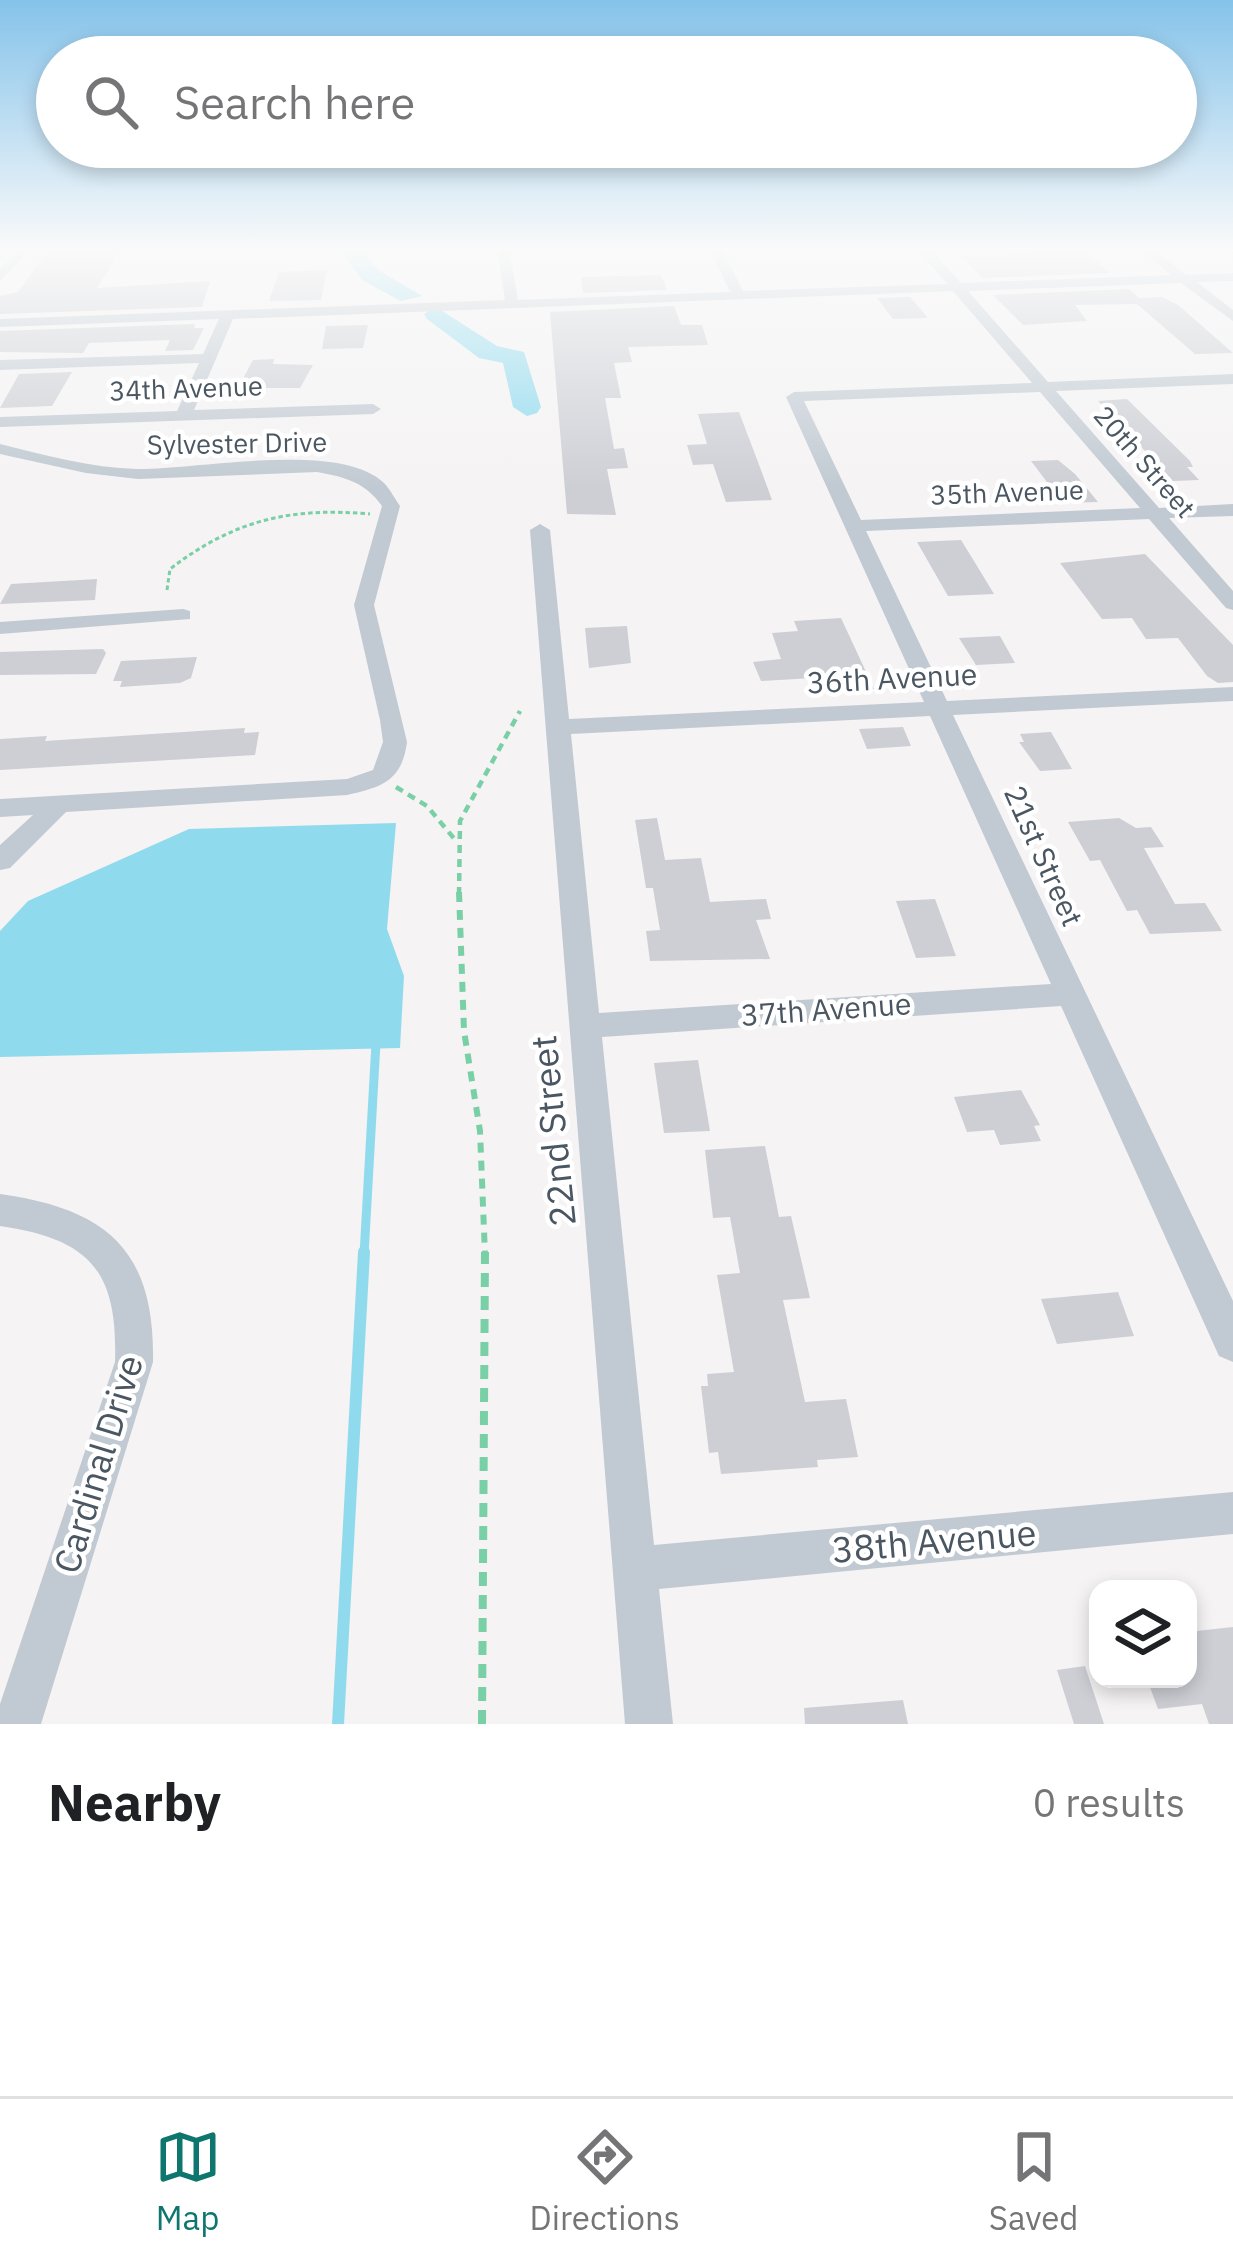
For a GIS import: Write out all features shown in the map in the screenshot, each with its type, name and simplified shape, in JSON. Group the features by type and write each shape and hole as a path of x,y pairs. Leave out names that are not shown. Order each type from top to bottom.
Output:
{"street":[{"path":"183,416 222,327"},
{"name":"20th Street","path":"991,327 1233,604"},
{"path":"0,365 208,358"},
{"path":"1042,388 1233,379"},
{"name":"21st Street","path":"1042,388 794,397 1233,1343"},
{"name":"34th Avenue","path":"0,422 374,409"},
{"name":"Sylvester Drive","path":"0,449 140,474 327,467 358,474 381,487 391,506 373,554 364,600 370,650 392,710 393,763 380,778"},
{"name":"35th Avenue","path":"855,526 1233,510"},
{"name":"22nd Street","path":"540,530 649,1724"},
{"path":"0,628 183,615"},
{"name":"36th Avenue","path":"555,727 1233,694"},
{"path":"0,808 347,787 380,778"},
{"path":"0,862 58,805"},
{"name":"37th Avenue","path":"582,1026 1070,994"},
{"name":"Cardinal Drive","path":"0,1210 38,1213 96,1238 116,1262 137,1325 134,1362 17,1724"},
{"name":"38th Avenue","path":"636,1569 1233,1513"}],"path":[{"path":"166,590 170,569 227,526 318,510 375,514"},
{"path":"482,1724 485,1241 480,1131 463,1011 457,842 460,821 520,711"},
{"path":"380,778 427,806 457,842"}],"water":[{"path":"396,823 387,929 404,976 400,1048 0,1057 0,931 28,901 189,829"}],"building":[{"path":"326,327 367,327 363,348 322,349"},
{"path":"551,327 703,327 708,345 628,347 632,362 614,363 621,398 605,398 614,449 624,448 628,468 607,469 616,515 567,514"},
{"path":"1164,327 1204,327 1233,353 1195,354"},
{"path":"204,328 193,350 165,351 170,340 89,343 83,353 0,352 0,331"},
{"path":"274,359 273,364 313,365 300,388 238,388 253,360"},
{"path":"72,372 52,406 0,408 19,374"},
{"path":"1127,399 1190,461 1193,467 1187,467 1199,480 1173,481 1098,401"},
{"path":"739,412 772,500 726,502 713,464 693,465 687,445 707,444 698,414"},
{"path":"1058,460 1098,502 1063,503 1031,461"},
{"path":"961,540 994,594 948,596 917,542"},
{"path":"1145,554 1233,645 1233,682 1218,683 1207,676 1178,638 1146,639 1132,618 1102,619 1060,563"},
{"path":"97,579 95,600 0,604 11,584"},
{"path":"841,618 874,689 820,693 813,678 761,681 753,662 781,659 772,633 798,631 794,621"},
{"path":"627,626 631,663 589,668 585,628"},
{"path":"1000,636 1015,663 976,665 959,638"},
{"path":"103,649 106,653 96,674 0,675 0,652"},
{"path":"197,657 191,678 180,683 120,687 122,681 113,681 121,661"},
{"path":"903,727 911,746 867,749 859,729"},
{"path":"245,728 244,733 259,732 255,755 0,770 0,739 47,736 45,741"},
{"path":"1051,732 1072,769 1040,771 1019,742 1024,742 1020,734"},
{"path":"657,818 665,860 701,858 710,902 766,899 771,919 756,920 770,959 650,961 646,931 660,930 653,888 646,888 635,820"},
{"path":"1119,818 1136,828 1151,827 1164,847 1144,848 1175,904 1205,903 1222,931 1150,934 1137,910 1127,911 1100,860 1090,861 1068,822"},
{"path":"935,899 956,956 916,958 896,901"},
{"path":"698,1060 710,1131 664,1133 654,1063"},
{"path":"1021,1090 1040,1125 1034,1126 1041,1141 1000,1145 994,1130 967,1132 954,1097"},
{"path":"765,1146 779,1217 791,1216 810,1298 783,1300 805,1402 846,1399 858,1457 817,1460 818,1467 721,1474 718,1452 709,1453 701,1386 708,1386 707,1374 734,1372 717,1275 740,1273 730,1217 713,1218 705,1150"},
{"path":"1118,1292 1134,1336 1057,1344 1041,1299"},
{"path":"1233,1627 1233,1724 1209,1724 1202,1704 1158,1709 1150,1688 1197,1688 1197,1631"},
{"path":"1085,1666 1104,1724 1074,1724 1057,1670"},
{"path":"903,1700 908,1724 805,1724 804,1708"}],"waterway":[{"path":"454,327 488,352 515,358 527,407"},
{"path":"364,1255 376,1043"},
{"path":"338,1724 364,1252"}]}
